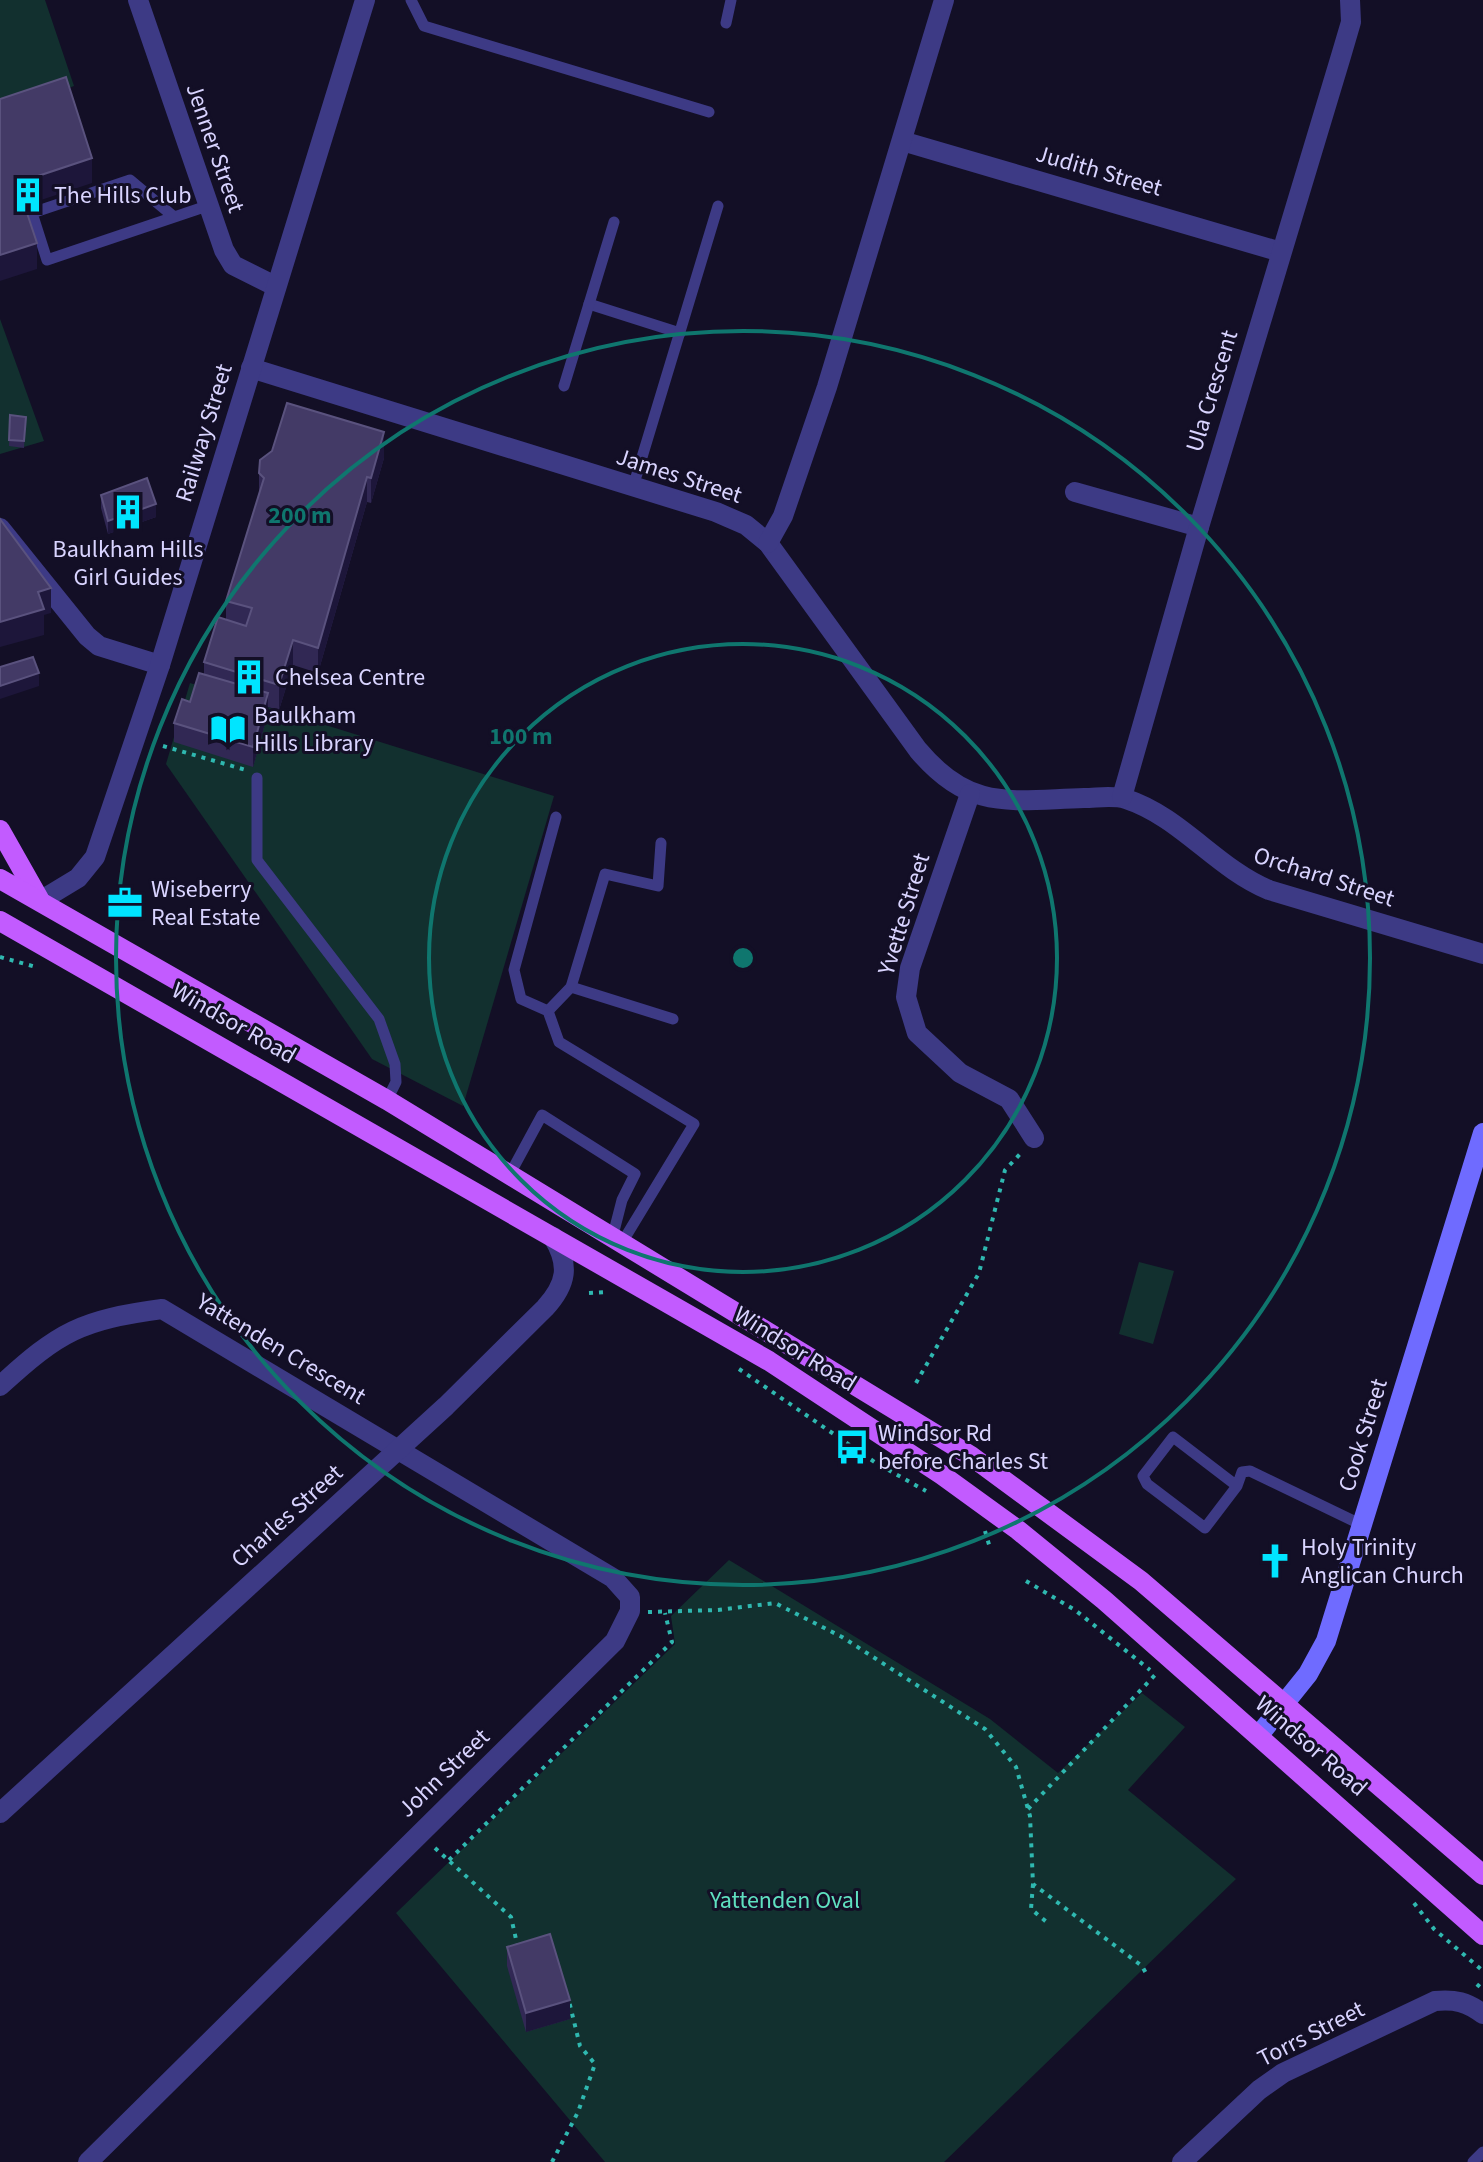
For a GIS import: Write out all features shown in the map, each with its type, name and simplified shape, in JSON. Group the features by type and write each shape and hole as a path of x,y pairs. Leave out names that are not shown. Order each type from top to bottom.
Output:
{"main road":[{"path":"0,830 40,901"},
{"name":"Windsor Road","path":"0,879 387,1100 618,1238 900,1409 1006,1480 1141,1581 1483,1875"},
{"name":"Windsor Road","path":"0,921 769,1361 942,1475 1074,1575 1483,1935"},
{"path":"0,938 41,943"},
{"name":"Cook Street","path":"1259,1735 1312,1668 1326,1641 1483,1133"}],"street":[{"name":"Jenner Street","path":"138,0 207,206 233,265 275,286"},
{"name":"Railway Street","path":"40,901 87,871 104,830 160,665 365,0"},
{"path":"768,543 795,484 944,0"},
{"name":"Ula Crescent","path":"1122,797 1199,527 1351,22 1350,0"},
{"name":"Judith Street","path":"902,141 1281,252"},
{"name":"James Street","path":"251,368 716,512 746,525 768,543 938,775 970,794 1001,800 1122,797"},
{"path":"1075,492 1199,527"},
{"path":"0,528 87,636 99,646 160,665"},
{"name":"Yvette Street","path":"970,794 910,968 906,997 917,1033 960,1073 1009,1099 1034,1138"},
{"name":"Orchard Street","path":"1122,797 1173,823 1239,878 1483,954"},
{"name":"Charles Street","path":"0,1813 404,1452 560,1292 566,1273 565,1257 553,1237"},
{"name":"Yattenden Crescent","path":"0,1386 45,1344 101,1318 162,1309 404,1452"},
{"path":"404,1452 613,1578 630,1597 630,1611"},
{"name":"John Street","path":"88,2162 615,1641 630,1611"},
{"name":"Torrs Street","path":"1182,2162 1259,2090 1300,2064 1435,2001 1452,2000 1469,2004 1483,2014"}],"lane":[{"path":"411,0 424,26 709,112"},
{"path":"726,23 731,0"},
{"path":"173,216 130,180 32,213 47,260 207,206"},
{"path":"633,487 718,206"},
{"path":"564,386 614,222"},
{"path":"589,304 680,333"},
{"path":"257,778 257,860 379,1019 395,1064 396,1082 387,1100"},
{"path":"556,817 514,970 521,999 548,1011 559,1042 694,1124 618,1238"},
{"path":"548,1011 571,987 605,874 658,886 661,843"},
{"path":"571,987 673,1019"},
{"path":"510,1174 542,1115 635,1174 622,1200 618,1238"},
{"path":"1237,1486 1173,1437 1143,1476 1147,1484 1205,1528 1237,1486 1242,1472 1250,1471 1362,1525"},
{"path":"1473,2162 1483,2152"}],"path":[{"path":"163,746 253,772 257,778"},
{"path":"916,1383 979,1273 1005,1170 1034,1138"},
{"path":"589,1293 607,1292 620,1299"},
{"path":"737,1368 876,1463 931,1494"},
{"path":"985,1528 990,1548"},
{"path":"1026,1581 1075,1610 1156,1674 1028,1809"},
{"path":"630,1611 665,1613 775,1603 842,1637 985,1729 1016,1767 1028,1809 1033,1884 1031,1909 1049,1924"},
{"path":"449,1860 672,1642 665,1613"},
{"path":"418,1833 462,1870 479,1892 511,1917 520,1955"},
{"path":"1033,1884 1142,1966 1148,1977"},
{"path":"552,2162 578,2112 595,2064 577,2039 566,1992"}],"green space":[{"path":"0,0 45,0 74,86 0,111"},
{"path":"0,319 44,441 0,454"},
{"path":"190,683 554,796 463,1106 372,1059 166,764"},
{"path":"1139,1262 1174,1271 1153,1344 1119,1334"},
{"name":"Yattenden Oval","path":"729,1560 990,1719 1058,1773 1142,1693 1185,1727 1128,1790 1236,1879 944,2162 605,2162 396,1913 675,1644 671,1616"}],"building":[{"name":"The Hills Club","path":"66,77 92,158 17,183 37,243 0,255 0,99"},
{"path":"287,403 384,432 371,478 367,477 318,648 293,640 279,685 204,662 218,617 246,626 252,608 226,601 264,478 259,473 260,460 272,451"},
{"path":"10,415 26,417 24,441 9,440"},
{"path":"147,478 156,504 108,521 101,495"},
{"path":"0,519 51,588 38,592 44,609 0,622"},
{"path":"33,657 39,673 0,686 0,667"},
{"path":"199,673 268,693 253,747 174,723 182,699 190,702"},
{"path":"550,1934 570,2000 526,2013 507,1947"}],"place":[{"name":"The Hills Club","path":"28,195"},
{"name":"Baulkham Hills Girl Guides","path":"128,512"},
{"name":"Chelsea Centre","path":"249,677"},
{"name":"Baulkham Hills Library","path":"228,729"},
{"name":"Wiseberry Real Estate","path":"125,903"},
{"name":"Windsor Rd before Charles St","path":"852,1447"},
{"name":"Holy Trinity Anglican Church","path":"1275,1561"}]}
